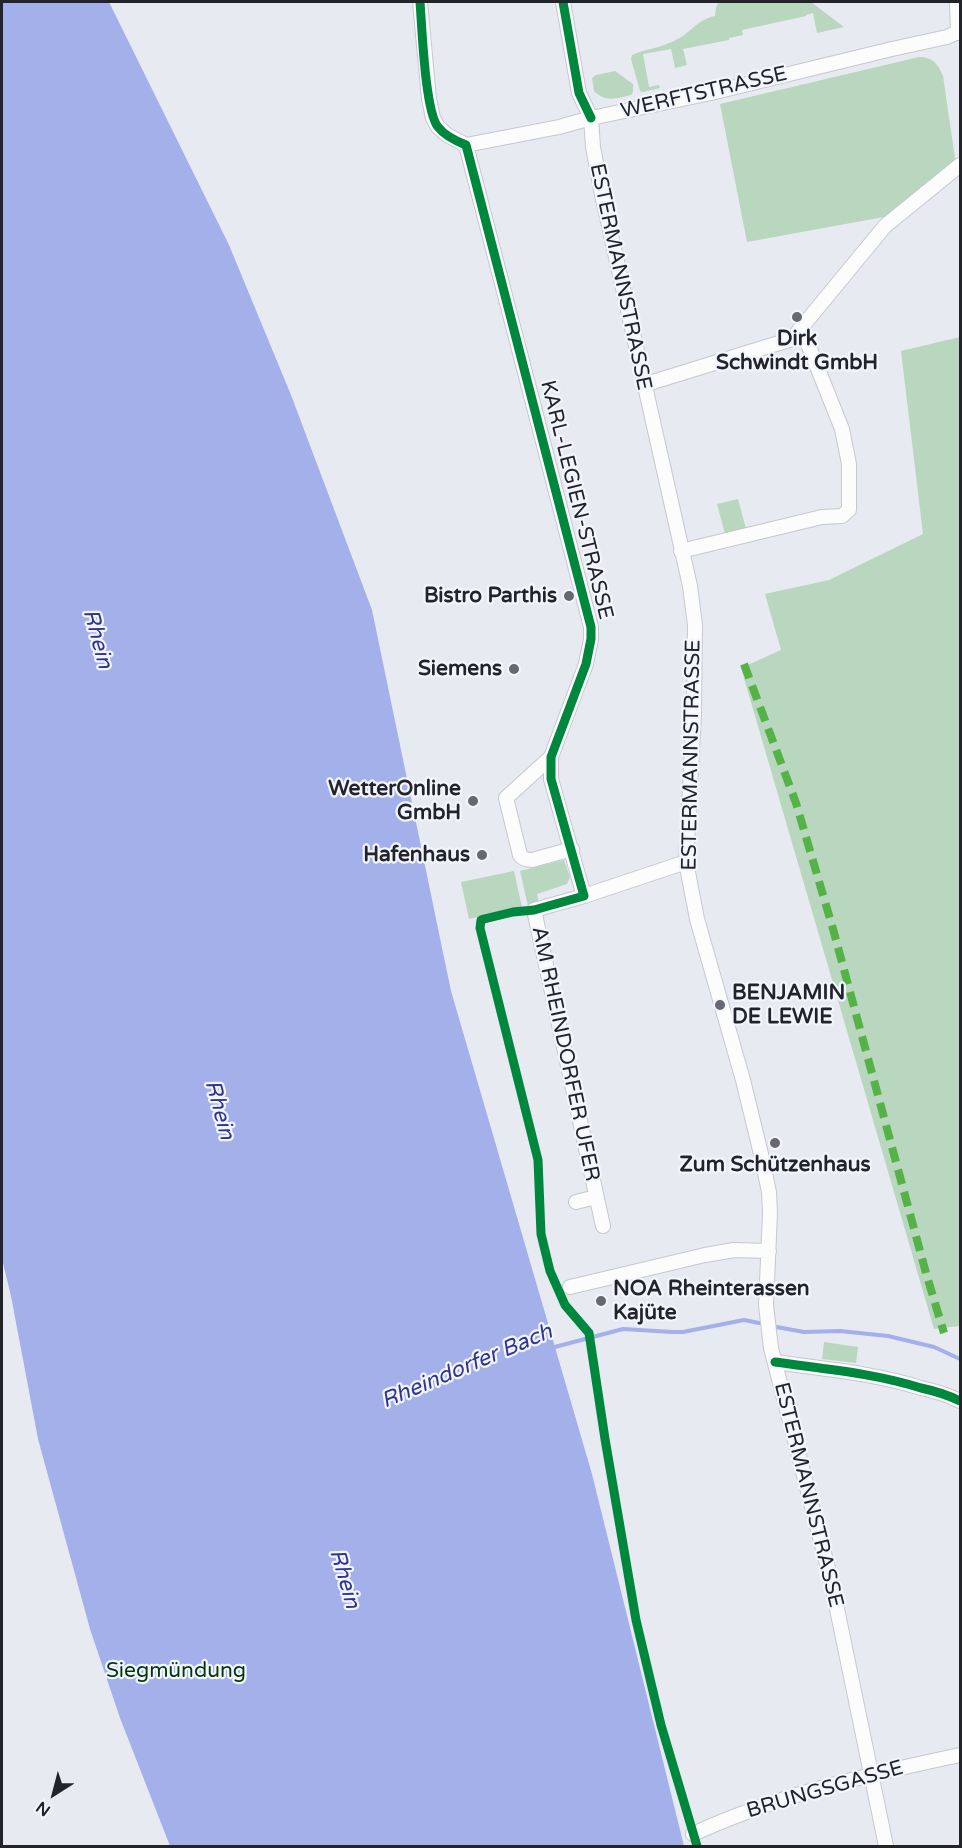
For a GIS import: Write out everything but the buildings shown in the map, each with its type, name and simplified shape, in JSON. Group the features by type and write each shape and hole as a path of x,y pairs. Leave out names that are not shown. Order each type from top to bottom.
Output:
{"street":[{"path":"420,2 430,108 438,127 447,135 466,145"},
{"path":"563,2 579,93 591,118"},
{"path":"957,2 960,33"},
{"name":"WERFTSTRASSE","path":"466,145 700,96 960,33"},
{"name":"ESTERMANNSTRASSE","path":"591,118 593,147 602,195 690,586 695,625 694,713 686,862 697,919 743,1080 769,1192 766,1313 770,1339 831,1580 886,1846"},
{"name":"KARL-LEGIEN-STRASSE","path":"466,145 591,627 586,664 551,757 551,779 584,896"},
{"path":"644,385 792,339 885,226 960,165"},
{"path":"681,551 822,517 843,516 849,510 849,464 842,429 802,329"},
{"name":"KARL-LEGIEN-STRASSE","path":"551,757 506,798 522,858 532,860 572,849"},
{"path":"584,896 686,862"},
{"name":"AM RHEINDORFER UFER","path":"584,896 534,910 603,1226"},
{"name":"AM RHEINDORFER UFER","path":"576,1202 596,1197"},
{"path":"570,1287 705,1255 734,1250 769,1251"},
{"path":"775,1362 862,1373 951,1396 960,1401"},
{"name":"BRUNGSGASSE","path":"693,1834 732,1816 870,1774 960,1755"}],"green space":[{"path":"719,2 811,2 844,27 817,33 813,13 742,30 743,35 729,38 729,40 683,49 687,65 675,68 671,49 643,54 649,87 659,85 660,88 640,91 631,59 632,55 680,38 703,21 715,16"},
{"path":"919,57 928,58 934,62 943,76 956,165 924,185 884,217 747,242 720,104"},
{"path":"615,71 633,84 631,95 607,98 598,95 594,91 592,78"},
{"path":"960,337 960,1326 934,1329 741,668 781,650 765,594 829,580 923,534 901,351"},
{"path":"738,499 746,529 725,534 717,504"},
{"path":"564,860 570,877 567,884 537,894 539,904 528,906 520,871"},
{"path":"514,871 522,907 469,919 461,882"},
{"path":"824,1342 858,1347 856,1363 822,1359"}],"water":[{"name":"Rhein","path":"2,2 109,2 229,245 291,395 372,610 451,991 592,1474 684,1846 170,1846 120,1718 90,1629 38,1439 2,1259"}],"waterway":[{"name":"Rheindorfer Bach","path":"551,1348 623,1329 683,1332 744,1320 764,1324"},
{"name":"Rheindorfer Bach","path":"771,1326 804,1332 840,1331 888,1336 934,1347 960,1359"}],"marked path":[{"path":"744,664 796,803 944,1333"}],"cycle path":[{"path":"420,2 430,104 438,127 444,133 466,145 591,627 586,664 551,757 551,779 584,896 534,910 484,919 481,920 480,928 538,1160 541,1234 550,1271 565,1305 589,1333 636,1620 661,1725 697,1846"},
{"path":"563,2 579,93 591,118"},
{"path":"775,1362 885,1379 936,1392 960,1401"}],"place":[{"name":"Dirk Schwindt GmbH","path":"797,317"},
{"name":"Bistro Parthis","path":"569,596"},
{"name":"Siemens","path":"514,669"},
{"name":"WetterOnline GmbH","path":"473,801"},
{"name":"Hafenhaus","path":"482,855"},
{"name":"BENJAMIN DE LEWIE","path":"720,1005"},
{"name":"Zum Schützenhaus","path":"775,1143"},
{"name":"NOA Rheinterassen Kajüte","path":"601,1301"}],"park label":[{"name":"Siegmündung","path":"176,1671"}]}
